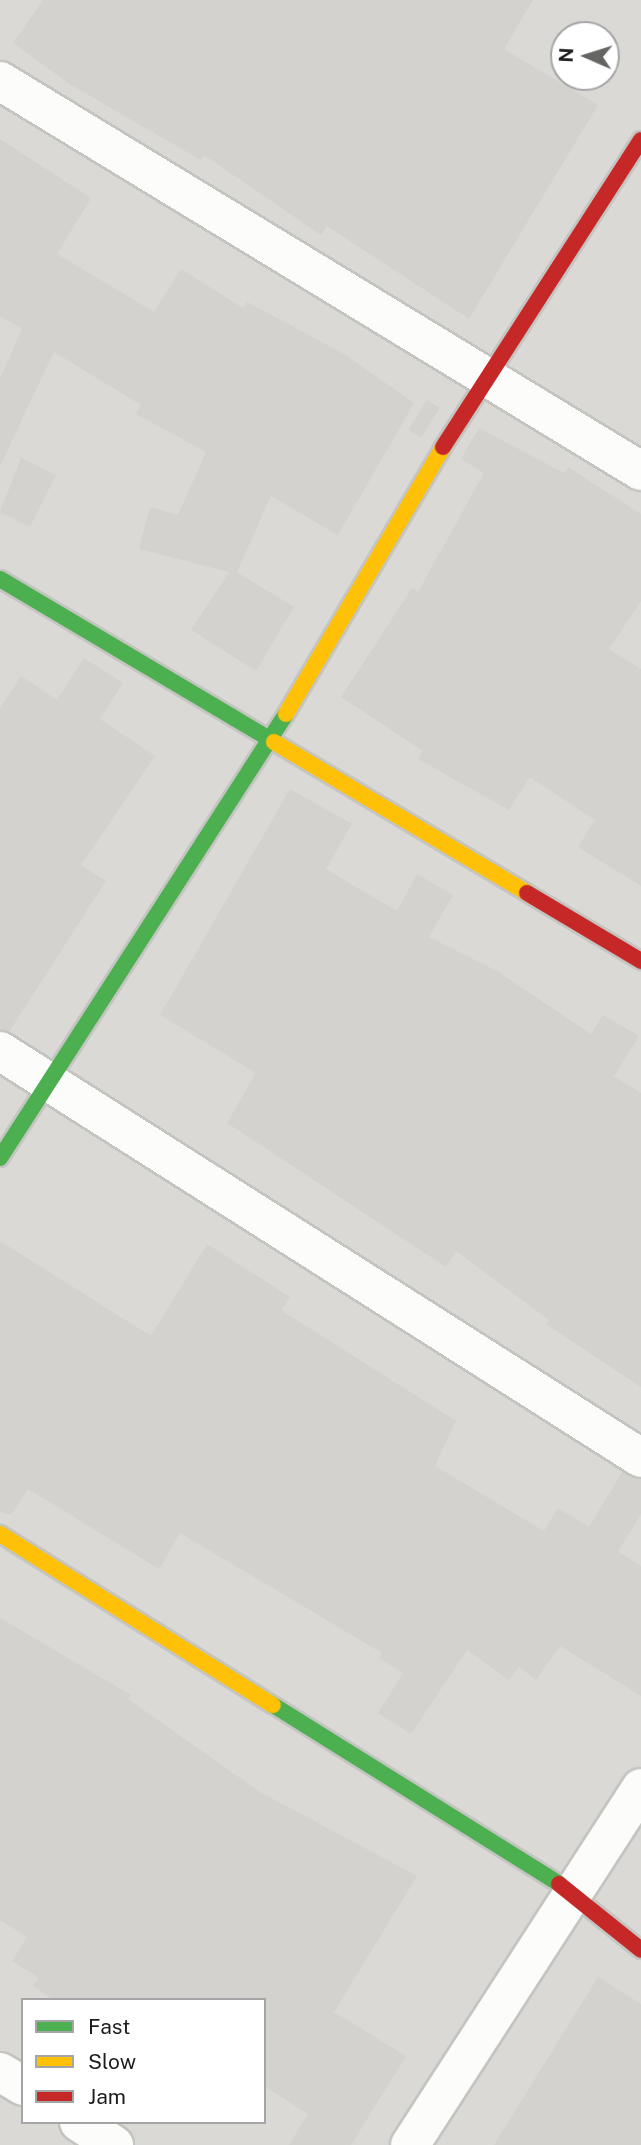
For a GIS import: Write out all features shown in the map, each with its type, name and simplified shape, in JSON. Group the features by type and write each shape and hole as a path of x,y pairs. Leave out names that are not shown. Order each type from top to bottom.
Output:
{"street":[{"path":"0,81 486,373 641,471"},
{"path":"0,1158 52,1084 272,738 486,373 641,140"},
{"path":"0,579 272,738 641,961"},
{"path":"0,1051 641,1458"},
{"path":"0,1534 573,1893 641,1950"},
{"path":"410,2145 641,1788"},
{"path":"0,2072 21,2086"},
{"path":"82,2124 114,2145"}],"shaded area":[{"path":"0,0 641,0 641,2145 0,2145"}],"building":[{"path":"43,0 533,0 504,49 550,76 550,91 574,91 598,105 469,319 327,226 321,235 204,155 201,160 71,85 13,43"},
{"path":"0,139 91,198 57,254 154,312 181,269 243,308 247,302 344,354 414,403 338,535 271,496 237,572 294,607 256,671 191,630 229,572 139,549 150,507 178,515 206,452 136,414 141,405 54,352 0,466 0,378 22,329 0,316"},
{"path":"427,400 440,408 421,438 408,430"},
{"path":"479,428 564,473 568,467 641,514 641,601 609,649 641,669 641,886 578,847 595,820 530,777 509,810 418,759 423,751 341,697 412,588 418,592 484,473 461,459"},
{"path":"21,458 56,475 30,527 0,512"},
{"path":"84,658 123,683 100,719 155,756 81,865 106,881 9,1032 0,1029 0,708 21,676 57,700"},
{"path":"290,789 352,824 326,869 397,911 417,874 453,895 429,937 497,971 591,1034 603,1015 639,1036 614,1076 641,1093 641,1387 546,1324 549,1320 456,1251 446,1267 227,1123 256,1073 160,1015"},
{"path":"0,1241 151,1336 207,1244 290,1297 281,1310 456,1421 435,1466 544,1531 558,1508 589,1527 622,1472 641,1480 641,1514 618,1552 641,1566 641,1696 560,1646 536,1680 519,1667 509,1680 467,1650 411,1734 378,1713 403,1673 379,1658 382,1653 180,1533 159,1569 28,1489 11,1515 0,1512"},
{"path":"0,1618 131,1695 128,1699 260,1792 417,1876 334,2012 406,2056 351,2145 289,2145 308,2114 266,2087 266,1998 51,1998 33,1986 39,1978 12,1961 27,1937 0,1920"},
{"path":"598,1977 641,2004 641,2145 494,2145"}],"traffic: fast":[{"path":"0,579 274,742"},
{"path":"0,1158 286,714"},
{"path":"273,1705 559,1884"}],"traffic: slow":[{"path":"286,714 443,447"},
{"path":"274,742 527,893"},
{"path":"0,1534 273,1705"}],"traffic: jam":[{"path":"443,447 641,140"},
{"path":"527,893 641,961"},
{"path":"559,1884 641,1950"}]}
